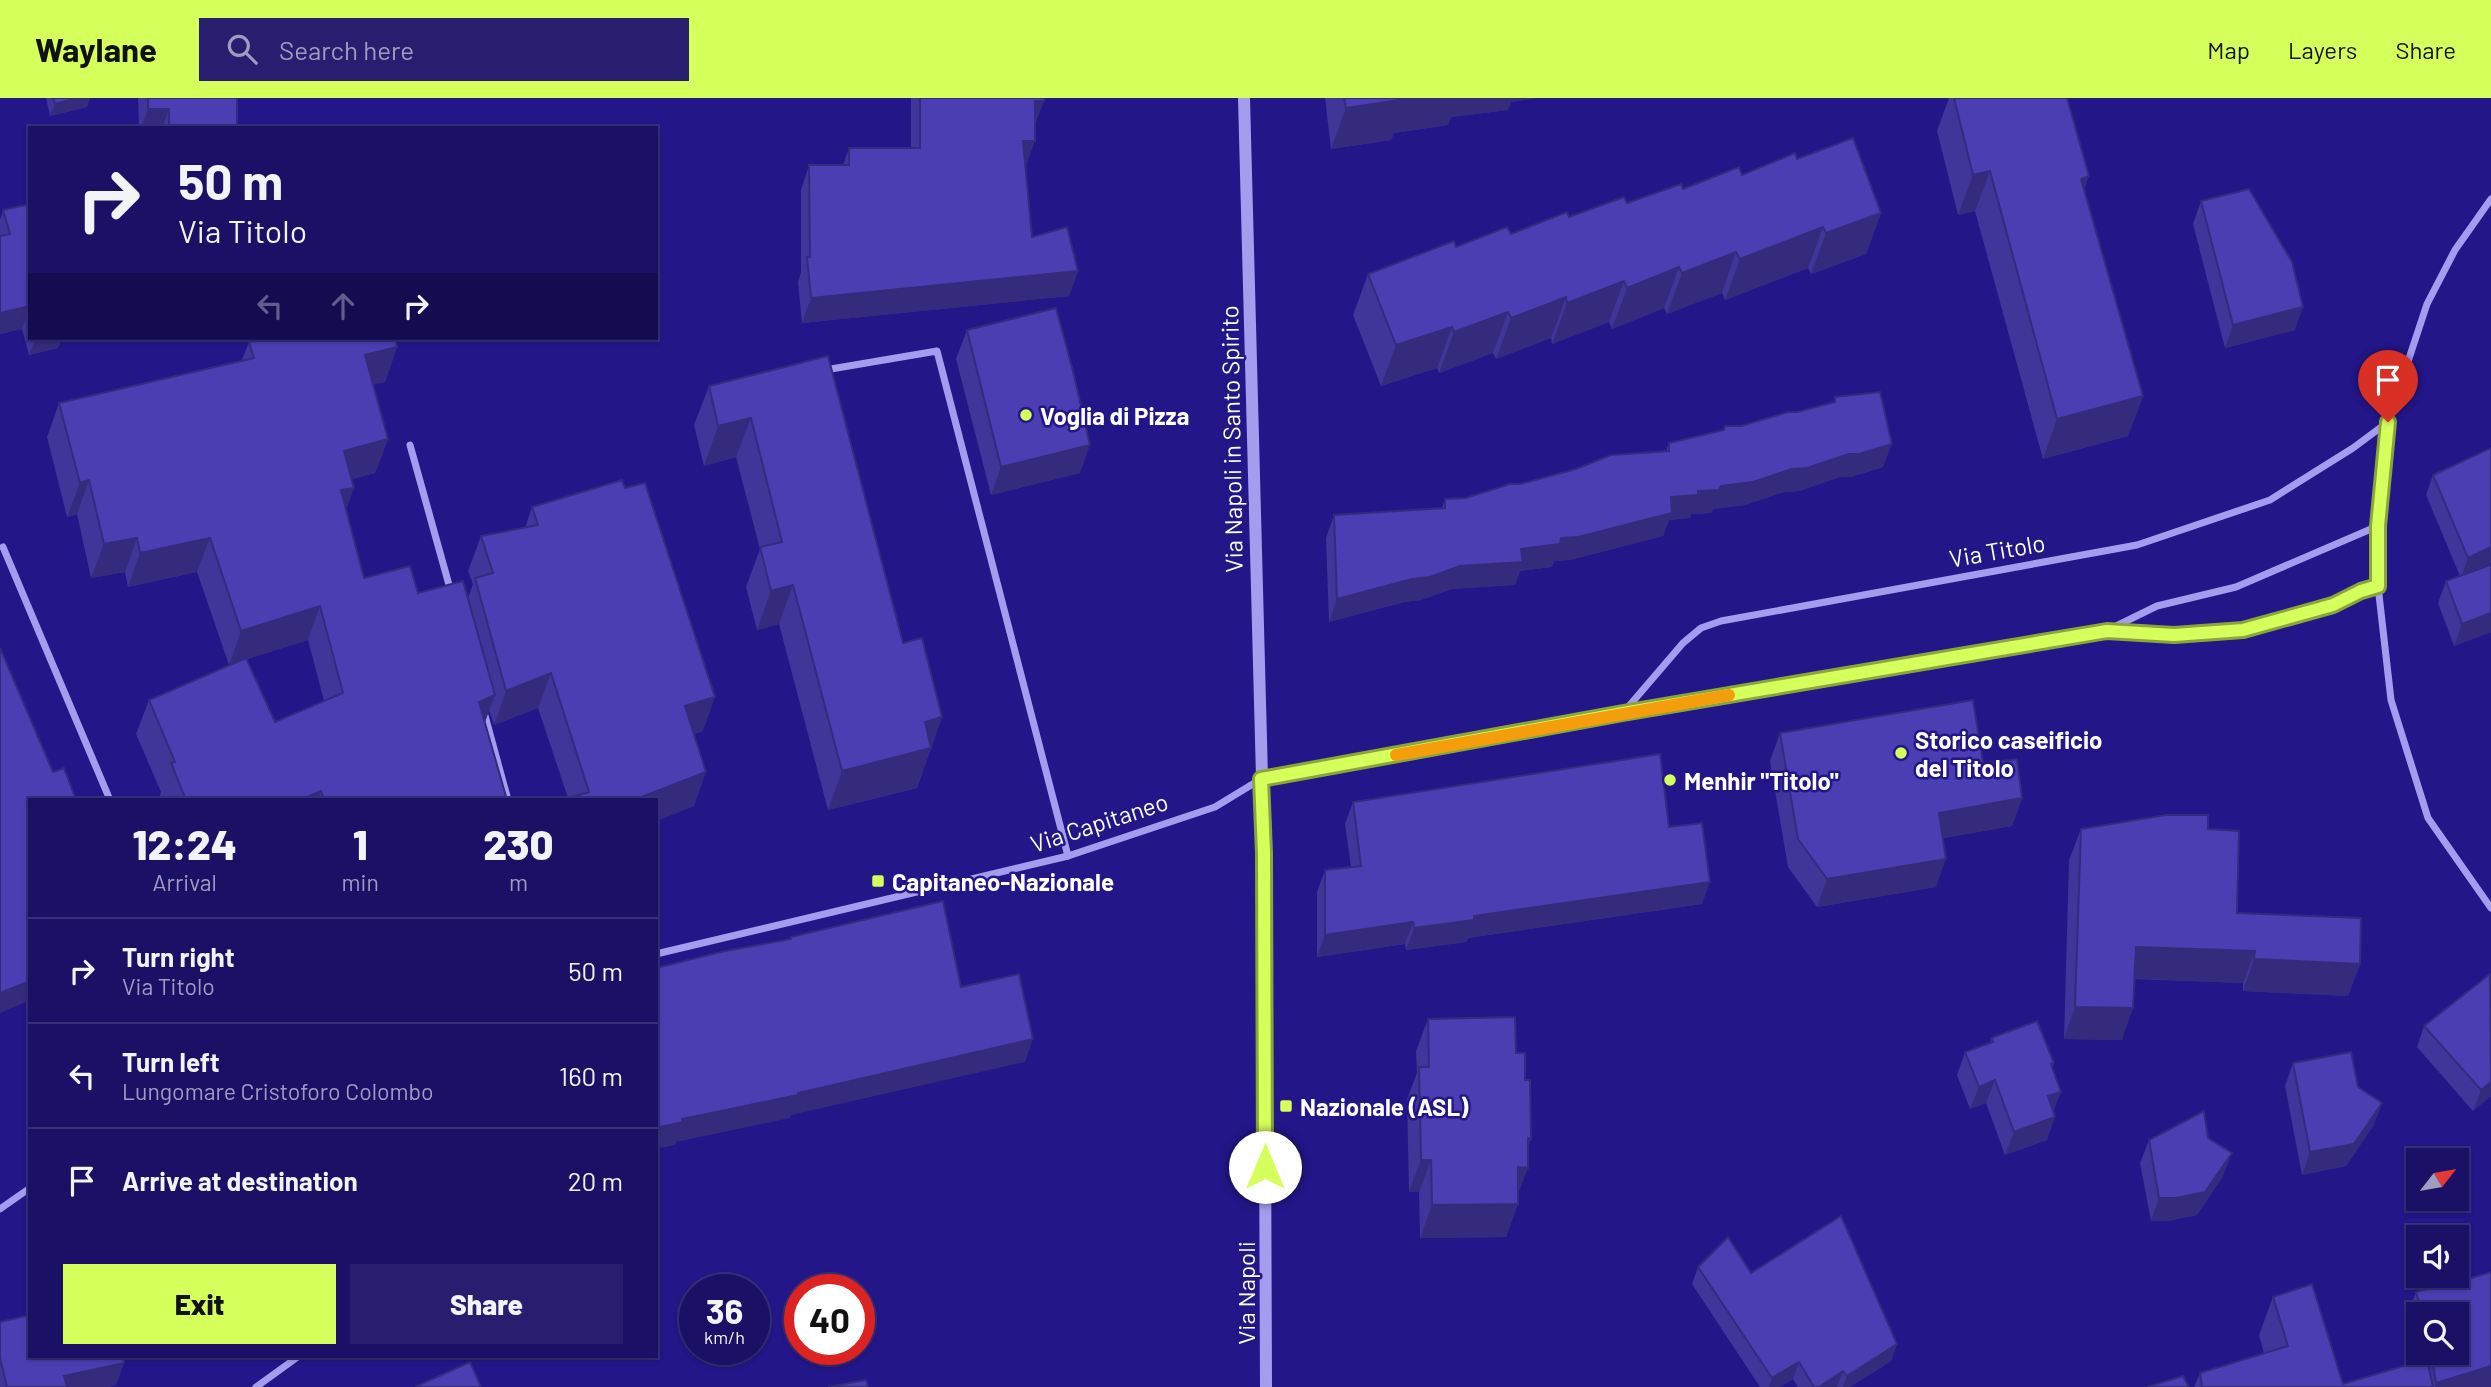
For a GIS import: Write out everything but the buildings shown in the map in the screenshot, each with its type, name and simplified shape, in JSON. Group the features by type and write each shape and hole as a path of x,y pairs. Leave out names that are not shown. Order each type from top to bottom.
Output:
{"street":[{"name":"Via Napoli in Santo Spirito","path":"1244,98 1261,779"},
{"path":"2491,199 2455,250 2427,304 2388,422 2378,526 2378,586 2390,700 2428,818 2491,908"},
{"path":"819,371 937,351 1068,856"},
{"name":"Via Titolo","path":"1623,713 1683,643 1701,628 1734,618 2137,545 2270,500 2353,448 2388,422"},
{"path":"410,444 454,602"},
{"path":"2107,631 2157,606 2236,587 2378,526"},
{"path":"4,547 109,798"},
{"path":"1261,779 1623,713 2107,631 2174,635 2243,630 2333,605 2378,586"},
{"path":"483,708 507,798"},
{"name":"Via Capitaneo","path":"658,954 1068,856 1215,807 1261,779"},
{"name":"Via Napoli","path":"1261,779 1264,853 1266,1387"},
{"path":"0,1209 28,1189"},
{"path":"256,1387 296,1358"}],"slow traffic":[{"path":"1396,755 1729,695"}],"place":[{"name":"Voglia di Pizza","path":"1026,415"},
{"name":"Storico caseificio del Titolo","path":"1901,753"},
{"name":"Menhir \"Titolo\"","path":"1670,780"},
{"name":"Capitaneo-Nazionale","path":"878,881"},
{"name":"Nazionale (ASL)","path":"1286,1106"}],"route":[{"path":"1265,1167 1264,853 1261,779 1623,713 2107,631 2174,635 2243,630 2333,605 2378,586 2378,526 2388,422"}]}
